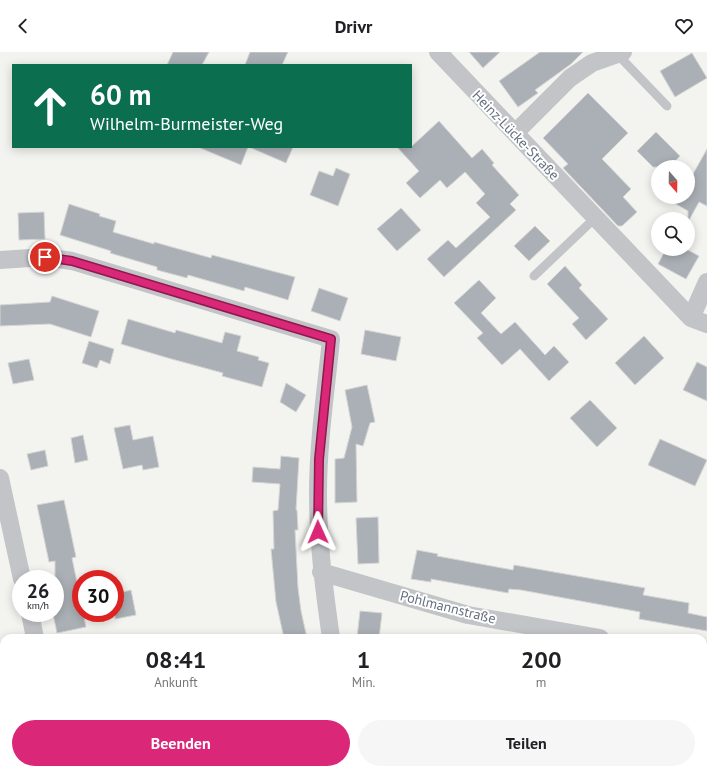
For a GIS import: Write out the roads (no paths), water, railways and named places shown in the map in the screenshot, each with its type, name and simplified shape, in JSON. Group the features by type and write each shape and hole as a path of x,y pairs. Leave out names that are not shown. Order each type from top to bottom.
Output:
{"street":[{"name":"Heinz-Lücke-Straße","path":"438,52 595,218 699,321"},
{"path":"515,134 570,78 592,63 620,53"},
{"path":"0,260 45,257 72,261 331,339 320,446 318,493 321,572 330,634"},
{"path":"699,321 707,282"},
{"path":"0,478 20,570"},
{"name":"Pohlmannstraße","path":"321,572 468,615 577,634"},
{"path":"32,622 34,634"}],"lane":[{"path":"620,53 668,106"},
{"path":"534,276 595,218"}]}
